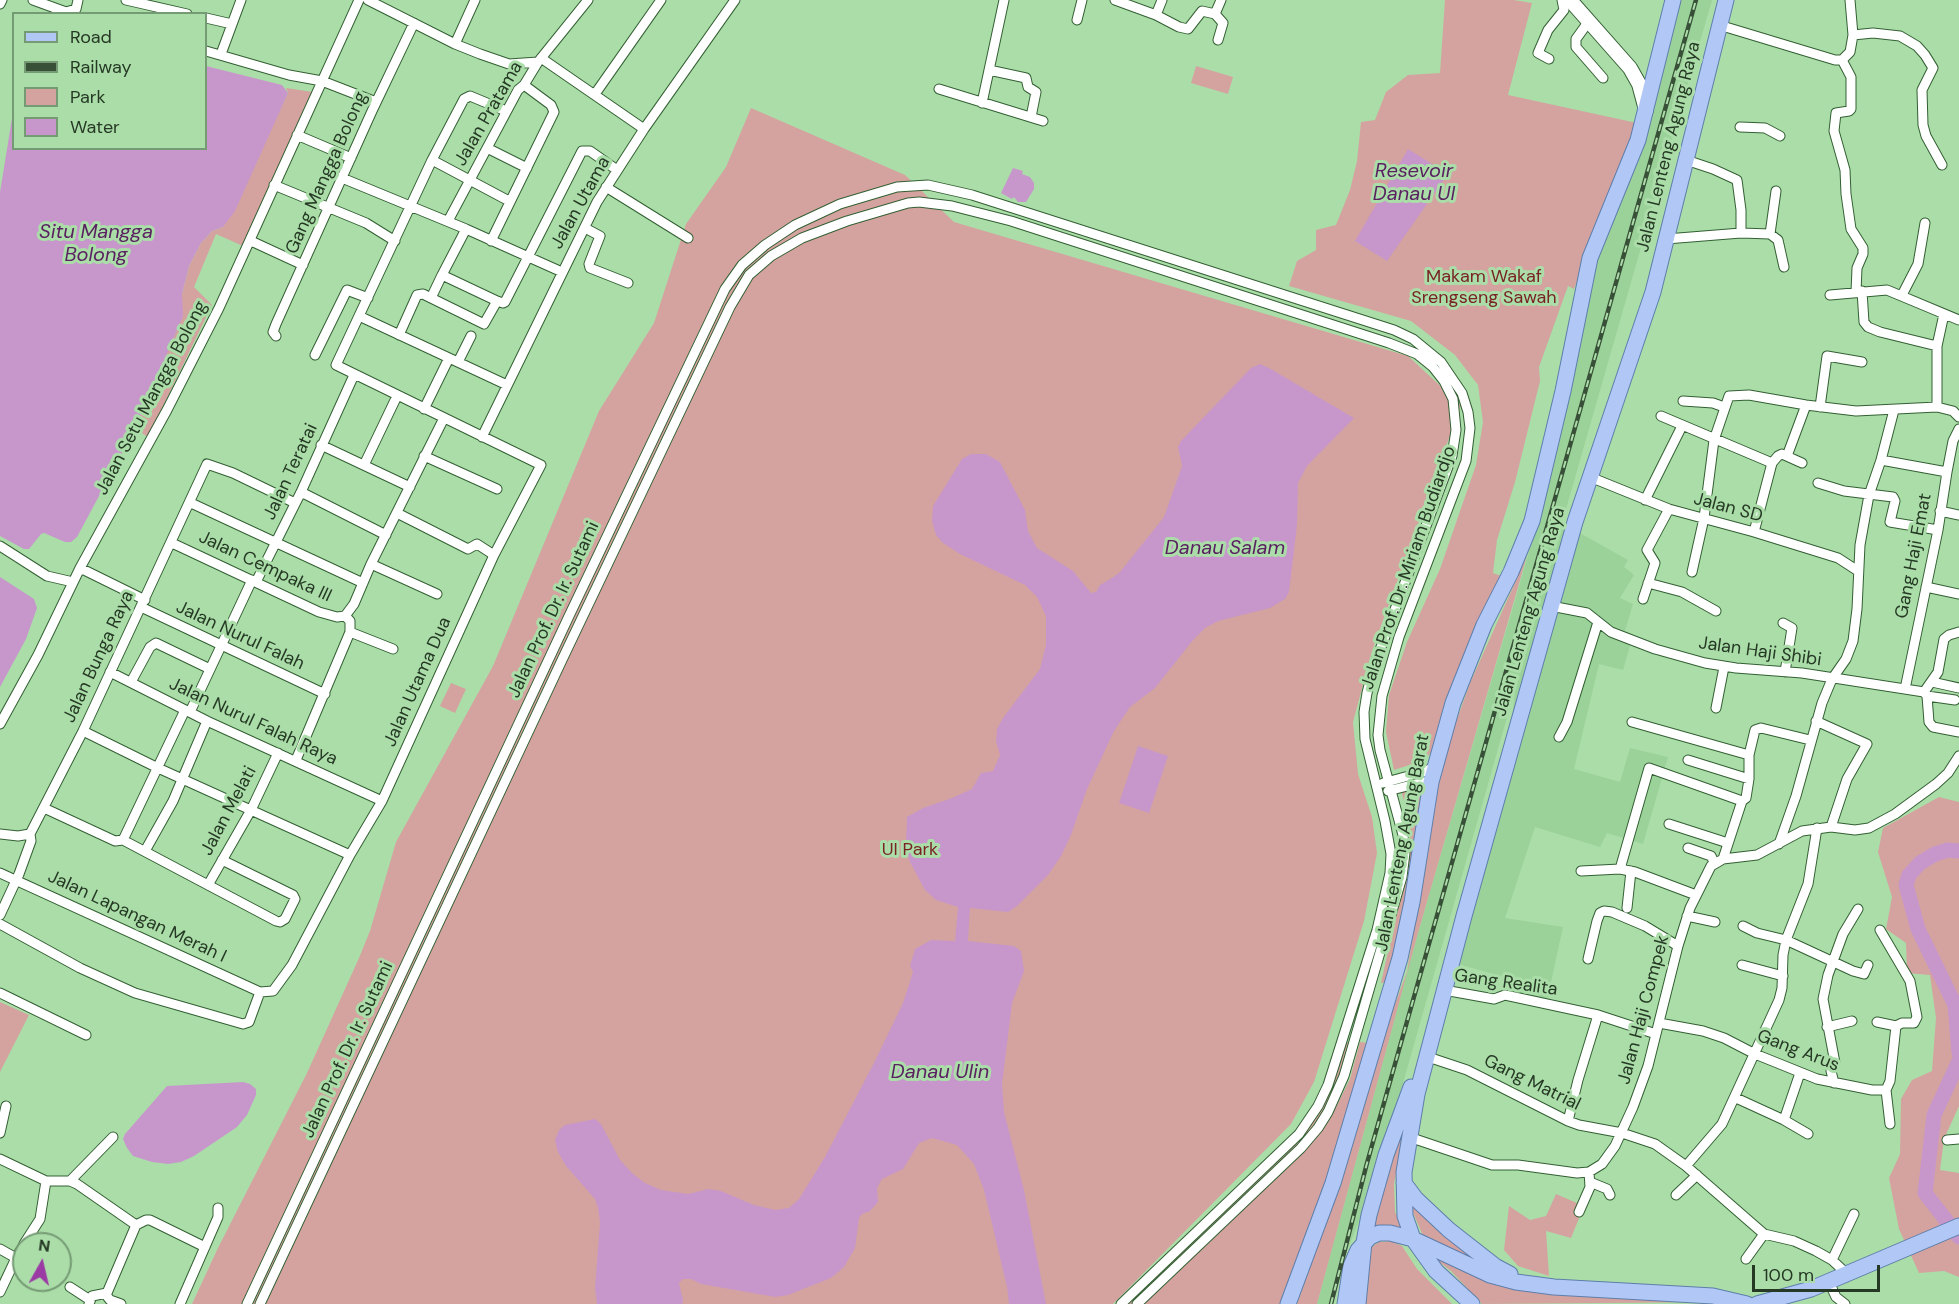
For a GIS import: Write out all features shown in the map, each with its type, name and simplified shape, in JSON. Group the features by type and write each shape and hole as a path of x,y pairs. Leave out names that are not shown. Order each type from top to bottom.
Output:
{"main road":[{"path":"1570,0 1630,68 1639,84 1646,110"},
{"name":"Jalan Lenteng Agung Raya","path":"1646,110 1673,0"},
{"name":"Jalan Lenteng Agung Raya","path":"1472,1304 1436,1271 1413,1239 1405,1216 1404,1183 1417,1094 1428,1058 1437,1013 1551,606 1590,477 1653,292 1726,0"},
{"name":"Jalan Lenteng Agung Barat","path":"1288,1304 1342,1155 1400,958 1412,902 1433,774 1464,671 1532,522 1563,391 1590,258 1632,158 1646,110"},
{"path":"1358,1304 1369,1215 1386,1155 1437,1013"},
{"path":"1404,1183 1416,1199 1449,1230 1496,1266 1518,1277 1578,1289"},
{"path":"1757,1304 1794,1300 1811,1289 1959,1226"},
{"path":"1345,1304 1355,1255 1364,1242 1374,1235 1384,1233 1413,1239 1461,1263 1504,1279 1533,1285 1713,1296 1747,1304"}],"street":[{"path":"0,4 2,0"},
{"path":"33,0 66,12 76,9 80,0"},
{"path":"126,0 178,12"},
{"path":"221,54 241,0"},
{"name":"Jalan Setu Mangga Bolong","path":"0,724 38,655 80,568 168,410 251,241 358,0"},
{"path":"369,0 454,44 508,64 540,60 595,94 644,129"},
{"path":"454,44 475,0"},
{"name":"Jalan Pratama","path":"448,221 518,90 588,0"},
{"path":"595,94 661,0"},
{"name":"Jalan Utama","path":"482,437 606,187 735,0"},
{"path":"982,103 1004,0"},
{"path":"1077,20 1082,0"},
{"path":"1115,0 1156,15 1179,27 1188,28 1202,11 1215,14 1223,23 1218,40"},
{"path":"1156,15 1162,0"},
{"path":"1215,14 1221,0"},
{"path":"1548,59 1538,53 1548,30 1564,10 1562,0"},
{"path":"1719,25 1835,60 1842,60 1850,52 1854,35 1850,0"},
{"path":"207,18 232,24"},
{"path":"1589,21 1576,39 1576,47 1603,78"},
{"name":"Gang Mangga Bolong","path":"276,336 274,329 414,23"},
{"path":"1854,35 1873,33 1900,36 1925,55 1933,68 1922,90 1923,125 1926,136 1942,165"},
{"path":"207,51 289,75 322,81 376,102"},
{"path":"1842,60 1851,77 1851,109 1836,113 1834,131 1845,170 1851,229 1863,248 1857,268 1864,322 1868,327 1881,332 1937,346"},
{"path":"990,70 1026,78 1028,87 1036,92 1031,117"},
{"path":"491,241 554,108 524,85"},
{"path":"939,89 1043,121"},
{"path":"296,760 351,632 350,621 345,616 354,604 371,564 444,418 336,365 432,160 466,97 506,111"},
{"path":"1740,127 1765,128 1780,136"},
{"path":"297,135 351,158"},
{"path":"487,148 527,168"},
{"path":"442,275 497,301 505,302 582,151 590,151 616,170"},
{"path":"432,160 509,201"},
{"path":"1686,160 1737,180 1741,233"},
{"path":"342,178 448,221 562,272"},
{"path":"274,185 366,223 395,241"},
{"path":"926,203 928,185"},
{"name":"Jalan Prof. Dr. Ir. Sutami","path":"247,1304 569,616 725,289 742,265 765,245 795,225 840,204 897,187 928,185 980,198 1080,231"},
{"path":"606,187 688,238"},
{"path":"1770,234 1776,191"},
{"name":"Jalan Prof. Dr. Ir. Sutami","path":"260,1304 557,670 730,307 749,275 771,256 802,238 847,221 908,203 952,206 1011,221 1079,244"},
{"path":"1902,295 1918,264 1925,223"},
{"path":"585,228 600,236 589,264 590,268 628,283"},
{"path":"431,298 466,229"},
{"name":"Jalan Prof. Dr. Miriam Budiardjo","path":"1080,231 1394,330 1413,339 1429,350 1450,374 1462,393 1468,412 1470,435 1466,461 1400,638 1382,696 1378,735 1403,835 1405,853 1402,877 1349,1060 1336,1095 1318,1128 1301,1148 1137,1304"},
{"path":"1666,239 1741,233 1770,234 1778,240 1784,267"},
{"path":"251,241 303,265"},
{"name":"Jalan Prof. Dr. Miriam Budiardjo","path":"1079,244 1307,316 1417,354 1433,367 1444,381 1453,399 1456,430 1452,456 1374,666 1367,693 1364,712 1365,739 1391,854 1390,873 1377,930 1335,1067 1323,1098 1299,1134 1121,1304"},
{"path":"315,355 347,290 368,297"},
{"path":"1830,295 1887,290 1959,320"},
{"path":"399,335 417,295 423,294 484,324 497,301"},
{"path":"1307,316 1311,304"},
{"path":"1937,407 1937,346 1944,314"},
{"path":"359,316 507,385"},
{"path":"424,409 453,360 471,336"},
{"path":"1820,407 1827,356 1862,362"},
{"name":"Jalan Teratai","path":"222,646 301,492 354,375"},
{"path":"1692,572 1704,518 1714,440 1727,398 1732,395 1756,396 1856,411 1937,407 1953,411 1959,417"},
{"path":"363,465 397,396"},
{"path":"1683,401 1713,403 1724,407"},
{"path":"1787,456 1806,405"},
{"name":"Jalan Haji Shibi","path":"1779,844 1796,796 1816,721 1832,679 1853,641 1858,571 1869,495 1894,410"},
{"path":"1661,416 1772,464"},
{"name":"Jalan Utama Dua","path":"260,992 273,991 292,965 350,855 382,801 494,555 541,465 444,418"},
{"path":"1645,500 1682,426"},
{"name":"Gang Haji Emat","path":"1905,689 1938,530 1953,441 1959,429"},
{"path":"321,445 410,487"},
{"path":"424,456 496,489"},
{"path":"1754,532 1772,464 1778,456 1787,456 1802,463"},
{"path":"1881,460 1947,472"},
{"name":"Jalan Bunga Raya","path":"0,915 31,841 30,834 83,731 191,503 207,464 233,473 295,502"},
{"name":"Jalan SD","path":"1590,477 1668,509 1838,558 1858,571"},
{"path":"1818,483 1869,495 1895,498 1890,522 1938,530"},
{"path":"301,492 386,535"},
{"path":"191,503 363,583"},
{"path":"1643,599 1655,563 1647,550 1668,509"},
{"path":"1940,511 1959,514"},
{"path":"397,513 468,549 477,544 494,555"},
{"name":"Jalan Cempaka III","path":"172,543 319,612 337,617 345,616"},
{"path":"0,546 46,576 73,582"},
{"path":"371,564 437,594"},
{"name":"Jalan Nurul Falah","path":"80,568 222,646 326,694"},
{"path":"1648,583 1682,592 1716,610"},
{"path":"1926,587 1959,594"},
{"name":"Jalan Haji Shibi","path":"1551,606 1587,613 1611,632 1655,649 1724,667 1785,672 1905,689 1955,700"},
{"path":"1559,737 1567,722 1598,622"},
{"path":"1783,623 1792,628 1785,672"},
{"path":"351,632 393,649"},
{"path":"1959,632 1944,639 1938,672 1925,694 1929,722 1932,727 1959,732"},
{"path":"130,682 150,647 156,643 210,669"},
{"path":"123,840 222,646"},
{"path":"1716,708 1724,667"},
{"name":"Jalan Nurul Falah Raya","path":"110,672 207,721 382,801"},
{"path":"1932,682 1959,688"},
{"path":"1367,693 1382,696"},
{"path":"145,851 158,827 164,821 207,721"},
{"path":"1816,721 1868,744 1847,780 1831,827"},
{"path":"1632,722 1749,755"},
{"path":"1719,860 1728,843 1742,801 1746,798 1749,755 1754,731 1756,729 1810,740"},
{"path":"83,731 158,768 350,855"},
{"name":"Jalan Melati","path":"208,885 251,810 278,753"},
{"path":"1688,848 1719,860 1750,857 1802,831 1831,827 1862,829 1895,814 1936,784 1948,773 1959,756"},
{"path":"1688,760 1749,779"},
{"path":"1620,869 1649,768 1742,801"},
{"path":"1390,786 1423,782 1433,774"},
{"path":"1378,789 1433,774"},
{"path":"44,808 115,841 123,840 278,921 285,919 295,899 293,895 222,860"},
{"path":"1669,824 1728,843"},
{"path":"1686,1166 1722,1124 1736,1098 1779,1000 1786,940 1808,884 1817,828"},
{"path":"0,834 18,837 30,834"},
{"name":"Jalan Haji Compek","path":"1590,1177 1602,1164 1622,1133 1643,1082 1687,916 1707,872 1719,860"},
{"path":"1581,871 1620,869 1696,895"},
{"path":"1627,908 1631,872"},
{"name":"Jalan Lapangan Merah I","path":"0,873 260,992"},
{"path":"1834,1083 1831,1071 1835,1064 1823,999 1832,962 1843,934 1858,909"},
{"path":"1588,959 1597,921 1600,913 1604,911 1612,912 1645,926 1678,946"},
{"path":"1687,916 1714,922"},
{"path":"0,924 80,968 135,993 243,1024 249,1022 260,992"},
{"path":"1743,926 1757,933 1786,940 1864,974 1868,965"},
{"path":"1876,1022 1896,1026 1902,1023 1914,1023 1917,1017 1910,981 1880,930"},
{"path":"1742,965 1783,976"},
{"name":"Gang Realita","path":"1444,990 1494,999 1505,995 1598,1015 1656,1034"},
{"path":"0,993 86,1035"},
{"path":"1568,1121 1598,1015"},
{"path":"1827,1027 1852,1021"},
{"name":"Gang Arus","path":"1659,1023 1703,1031 1724,1038 1800,1073 1834,1083 1872,1090 1886,1090"},
{"path":"1890,1125 1886,1090 1891,1076 1896,1026"},
{"name":"Gang Matrial","path":"1428,1058 1476,1074 1568,1121 1622,1133 1655,1144 1697,1175 1764,1234"},
{"path":"1784,1120 1800,1073"},
{"path":"1736,1098 1808,1134"},
{"path":"0,1132 6,1107"},
{"path":"70,1181 113,1137"},
{"path":"1409,1137 1492,1165 1518,1164 1578,1173 1590,1177 1607,1188 1610,1195"},
{"path":"1947,1140 1959,1139"},
{"path":"0,1159 46,1181 70,1181 136,1225"},
{"path":"1676,1195 1697,1175"},
{"path":"1579,1212 1590,1177"},
{"path":"32,1232 40,1219 46,1181"},
{"path":"180,1304 218,1217 218,1208"},
{"path":"1832,1260 1854,1214"},
{"path":"106,1295 136,1225 146,1220 205,1247"},
{"path":"1746,1260 1764,1234 1794,1241 1832,1260 1848,1274"},
{"path":"0,1292 12,1266"},
{"path":"1829,1282 1836,1297 1845,1304"},
{"path":"72,1288 90,1302 95,1295 106,1295"},
{"path":"106,1295 110,1300 122,1304"}],"shaded area":[{"path":"1680,0 1712,0 1562,523 1628,560 1624,567 1634,575 1620,598 1633,604 1625,631 1633,635 1623,670 1599,664 1574,769 1620,782 1630,748 1668,757 1643,844 1607,833 1600,847 1535,827 1505,918 1563,927 1547,1000 1505,994 1508,978 1454,963 1505,788 1515,689 1376,1178 1337,1276 1331,1304 1317,1304 1418,933 1543,504 1599,253"}],"green space":[{"name":"Makam Wakaf Srengseng Sawah","path":"1445,0 1514,0 1532,3 1508,95 1637,123 1574,289 1568,286 1539,367 1540,381 1515,482 1497,540 1493,573 1504,577 1434,748 1425,760 1394,770 1386,732 1389,695 1407,642 1440,569 1476,465 1483,422 1478,385 1455,355 1411,321 1289,286 1297,261 1316,250 1316,230 1336,225 1350,190 1357,161 1361,122 1375,120 1386,92 1408,75 1440,73"},
{"path":"1196,66 1233,77 1228,94 1191,83"},
{"path":"286,88 313,92 243,246 216,234 194,287 212,305 148,437 135,429 182,316 182,294 189,266 201,243 212,231 223,227 288,93"},
{"name":"UI Park","path":"751,108 905,175 954,222 1408,356 1461,405 1372,651 1353,722 1358,774 1372,817 1377,853 1364,921 1314,1082 1291,1124 1113,1304 192,1304 307,1073 359,958 370,931 396,842 493,666 599,411 654,323 686,224 726,167"},
{"path":"1527,556 1418,933 1317,1304 1297,1304 1348,1157 1381,1041 1407,972 1440,767 1470,683"},
{"path":"451,683 466,689 455,713 440,706"},
{"path":"1419,785 1425,789 1398,947 1387,982 1381,983 1406,871 1409,838 1407,813 1401,790"},
{"path":"1939,797 1959,802 1959,1106 1944,1139 1940,1170 1959,1173 1959,1277 1944,1271 1919,1273 1899,1229 1889,1178 1900,1154 1901,1099 1912,1080 1932,1071 1936,1018 1930,975 1907,973 1906,943 1886,929 1892,897 1878,852 1883,828"},
{"path":"0,1002 29,1015 0,1072"},
{"path":"1346,1042 1350,1043 1341,1075 1324,1111 1305,1139 1133,1304 1126,1304 1261,1175 1329,1093"},
{"path":"1360,1042 1368,1043 1288,1304 1139,1304 1293,1158 1331,1117 1350,1079"},
{"path":"1410,1097 1394,1184 1395,1212 1406,1233 1374,1229 1382,1187"},
{"path":"1556,1194 1584,1206 1571,1238 1546,1231 1549,1276 1518,1266 1504,1250 1509,1206 1530,1220 1546,1216"},
{"path":"1407,1198 1491,1271 1423,1236"},
{"path":"1391,1241 1402,1246 1417,1269 1452,1304 1363,1304 1370,1248 1379,1242"},
{"path":"1430,1255 1474,1274 1718,1302 1482,1304 1451,1271"}],"water":[{"name":"Situ Mangga Bolong","path":"207,66 282,85 288,93 235,211 223,227 212,231 201,243 189,266 182,294 183,316 135,429 77,537 71,542 65,542 44,533 29,549 24,549 0,536 0,192 12,118 12,150 207,150"},
{"name":"Resevoir Danau UI","path":"1408,149 1448,174 1387,261 1355,241"},
{"path":"1013,168 1023,171 1022,174 1030,177 1034,183 1034,189 1026,202 1018,202 1014,197 1012,199 1001,193"},
{"path":"1260,364 1354,418 1307,466 1298,483 1297,525 1289,592 1285,599 1270,608 1218,621 1205,628 1155,688 1130,707 1114,731 1087,789 1071,835 1048,875 1008,912 970,908 968,941 1014,946 1021,951 1024,971 1012,1003 1002,1084 1004,1112 1024,1190 1046,1304 1009,1304 984,1190 974,1164 957,1145 932,1138 919,1143 903,1169 882,1179 877,1188 878,1202 859,1218 855,1248 844,1267 831,1278 788,1295 775,1297 683,1279 679,1283 682,1304 597,1304 595,1288 600,1222 598,1208 595,1199 566,1166 558,1152 555,1140 559,1130 565,1125 595,1119 601,1124 620,1160 632,1173 645,1183 661,1190 688,1194 708,1189 721,1191 754,1205 775,1210 789,1208 799,1199 825,1157 876,1059 903,1003 913,972 910,966 915,949 931,940 955,941 958,907 936,900 925,890 909,860 906,845 907,817 923,808 972,789 981,773 993,771 1000,755 996,741 997,729 1040,669 1046,645 1046,616 1037,597 1025,585 960,554 943,543 936,535 932,521 933,506 962,459 971,454 986,454 1000,462 1025,510 1028,531 1037,548 1073,571 1091,593 1096,592 1100,585 1120,572 1164,517 1182,466 1178,447 1181,441 1251,368"},
{"path":"0,577 34,599 37,608 26,639 0,687"},
{"path":"1138,746 1168,756 1149,813 1119,803"},
{"path":"243,1082 256,1089 256,1095 247,1115 237,1127 194,1156 181,1162 168,1164 133,1156 127,1148 123,1139 125,1134 167,1086"}],"waterway":[{"path":"1959,851 1948,850 1935,854 1920,863 1909,875 1906,885 1918,929 1955,1005 1959,1053"},
{"path":"1959,1061 1934,1115 1925,1193 1959,1237"}],"railway":[{"path":"1331,1304 1367,1163 1696,0"}],"water label":[{"name":"Danau Salam","path":"1225,549"},
{"name":"Danau Ulin","path":"940,1073"}]}
